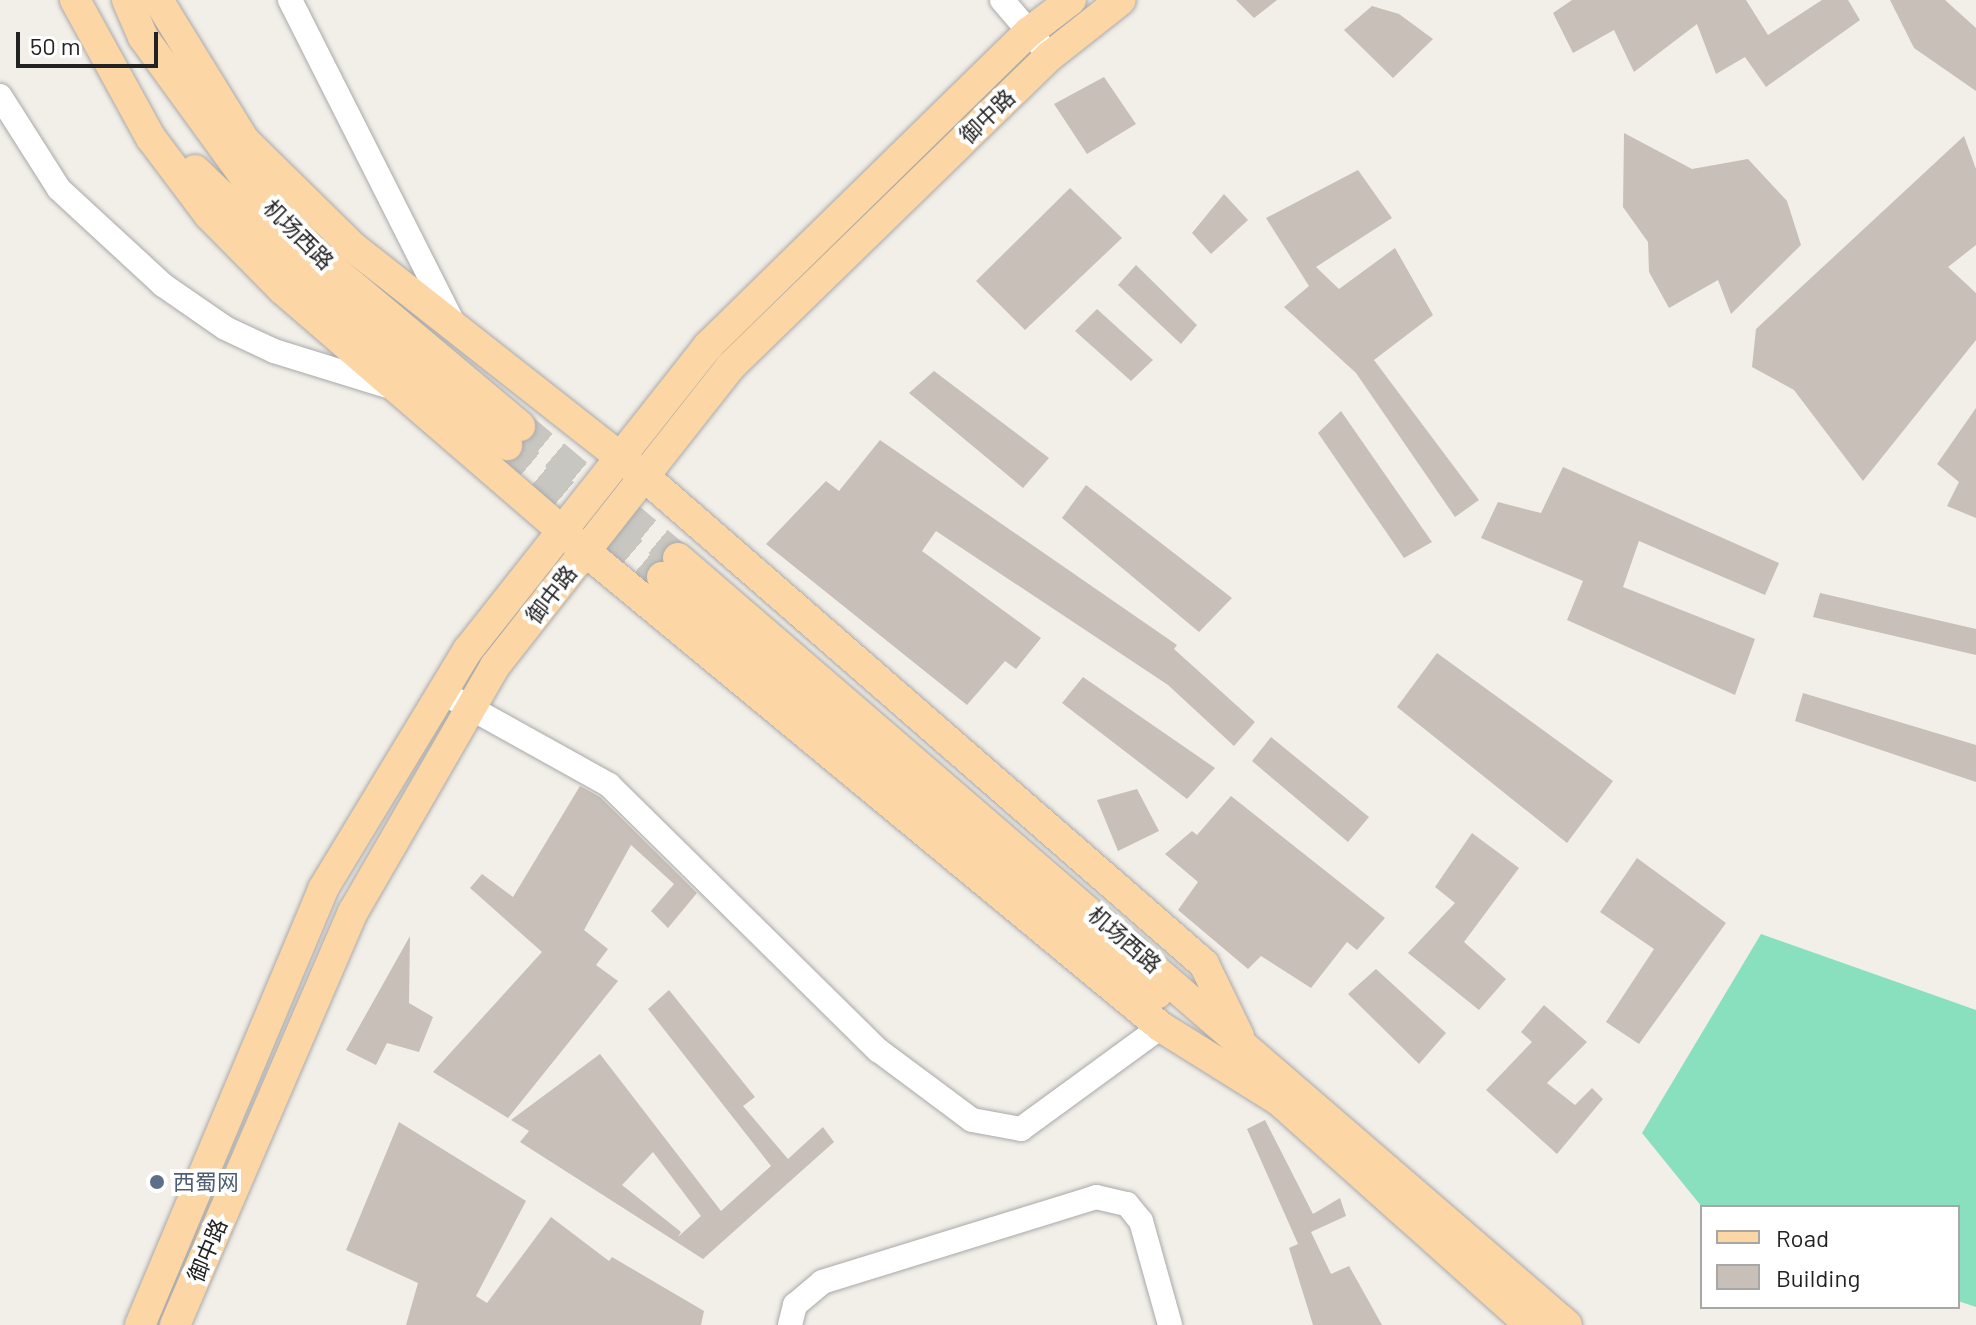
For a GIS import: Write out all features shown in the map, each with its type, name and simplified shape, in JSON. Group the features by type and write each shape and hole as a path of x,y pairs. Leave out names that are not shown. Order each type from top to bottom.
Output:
{"main road":[{"path":"75,0 151,138 209,215 398,389 585,551 1161,1027 1278,1100 1530,1325"},
{"name":"机场西路","path":"95,0 140,89 199,176 337,306 513,436 321,259 252,187 143,37 127,0"},
{"path":"158,0 244,140 353,247 644,476 1204,964 1239,1036"},
{"name":"御中路","path":"175,1325 353,912 456,699 468,650 708,346 1029,32 1071,0"},
{"name":"御中路","path":"140,1325 323,889 456,699 585,551 730,367 1050,56 1121,0"},
{"name":"机场西路","path":"1278,1100 670,568 1239,1036 1567,1325"}],"street":[{"path":"290,0 456,329"},
{"path":"1002,0 1050,56"},
{"path":"0,96 59,189 163,285 225,328 274,351 398,389"},
{"path":"456,699 609,785 878,1050 972,1120 1021,1129 1161,1027"},
{"path":"790,1325 795,1305 822,1282 1096,1197 1127,1204 1141,1221 1170,1325"}],"green space":[{"path":"1761,934 1976,1010 1976,1307 1960,1302 1960,1205 1700,1205 1642,1133"}],"building":[{"path":"1236,0 1277,0 1254,18"},
{"path":"1572,0 1746,0 1768,35 1822,0 1848,0 1860,20 1766,87 1745,57 1716,74 1697,24 1634,72 1614,30 1573,53 1553,13"},
{"path":"1890,0 1945,0 1976,28 1976,91 1914,48"},
{"path":"1372,6 1399,14 1433,39 1393,78 1344,30"},
{"path":"1104,77 1136,124 1087,154 1054,104"},
{"path":"1624,133 1692,169 1748,159 1787,201 1801,245 1731,314 1718,280 1669,308 1649,272 1648,242 1623,207"},
{"path":"1964,136 1976,169 1976,245 1948,267 1976,293 1976,340 1863,481 1794,390 1752,367 1756,329"},
{"path":"1358,170 1392,218 1316,267 1339,289 1395,248 1433,315 1374,360 1479,500 1455,517 1356,373 1284,307 1309,286 1266,218"},
{"path":"1070,188 1122,238 1025,330 976,281"},
{"path":"1224,194 1248,220 1211,254 1192,233"},
{"path":"1136,265 1197,325 1181,344 1118,285"},
{"path":"1097,309 1153,360 1131,381 1075,331"},
{"path":"934,371 1049,458 1023,488 909,393"},
{"path":"1976,408 1976,518 1947,506 1959,482 1937,464"},
{"path":"1341,411 1432,542 1404,558 1318,433"},
{"path":"880,440 1177,645 1174,649 1255,722 1234,746 1168,685 936,531 922,551 1041,638 1016,669 1005,661 967,705 766,544 826,481 839,491"},
{"path":"1563,467 1779,563 1765,595 1639,541 1623,587 1755,639 1735,695 1567,620 1583,581 1481,538 1498,502 1541,513"},
{"path":"1086,485 1232,598 1199,632 1062,518"},
{"path":"1820,593 1976,629 1976,655 1813,617"},
{"path":"1437,653 1613,781 1567,843 1397,707"},
{"path":"1083,677 1215,768 1187,799 1062,703"},
{"path":"1803,693 1976,745 1976,782 1795,721"},
{"path":"1271,737 1369,817 1348,842 1252,761"},
{"path":"580,786 600,797 697,893 668,928 651,911 674,884 631,845 584,930 608,949 596,965 618,981 508,1118 433,1072 542,952 470,888 482,874 513,897"},
{"path":"1137,789 1159,831 1118,851 1097,800"},
{"path":"1231,796 1385,918 1357,950 1347,942 1311,988 1261,956 1248,969 1178,910 1198,882 1165,854 1192,831 1197,835"},
{"path":"1472,833 1519,868 1464,942 1506,979 1479,1010 1408,953 1455,903 1435,887"},
{"path":"1637,858 1726,923 1639,1044 1606,1022 1654,949 1600,912"},
{"path":"410,936 409,1003 433,1017 419,1052 387,1043 376,1065 346,1050"},
{"path":"1376,969 1446,1033 1419,1064 1348,994"},
{"path":"669,990 755,1097 743,1106 788,1159 823,1127 834,1142 703,1259 520,1142 529,1131 511,1120 600,1054 721,1211 771,1166 648,1009","holes":["653,1152 701,1216 678,1237 681,1232 622,1185"]},
{"path":"1544,1005 1587,1042 1547,1083 1575,1105 1592,1088 1603,1099 1557,1154 1486,1090 1532,1042 1521,1032"},
{"path":"1265,1120 1313,1214 1340,1198 1346,1216 1311,1232 1331,1274 1349,1266 1382,1325 1313,1325 1289,1248 1298,1244 1247,1129"},
{"path":"399,1122 526,1201 476,1296 487,1303 551,1217 609,1261 612,1257 704,1311 701,1325 406,1325 418,1283 346,1250"}],"tunnel":[{"path":"520,426 678,558"},
{"path":"507,445 662,577"}],"place":[{"name":"西蜀网","path":"157,1182"}]}
